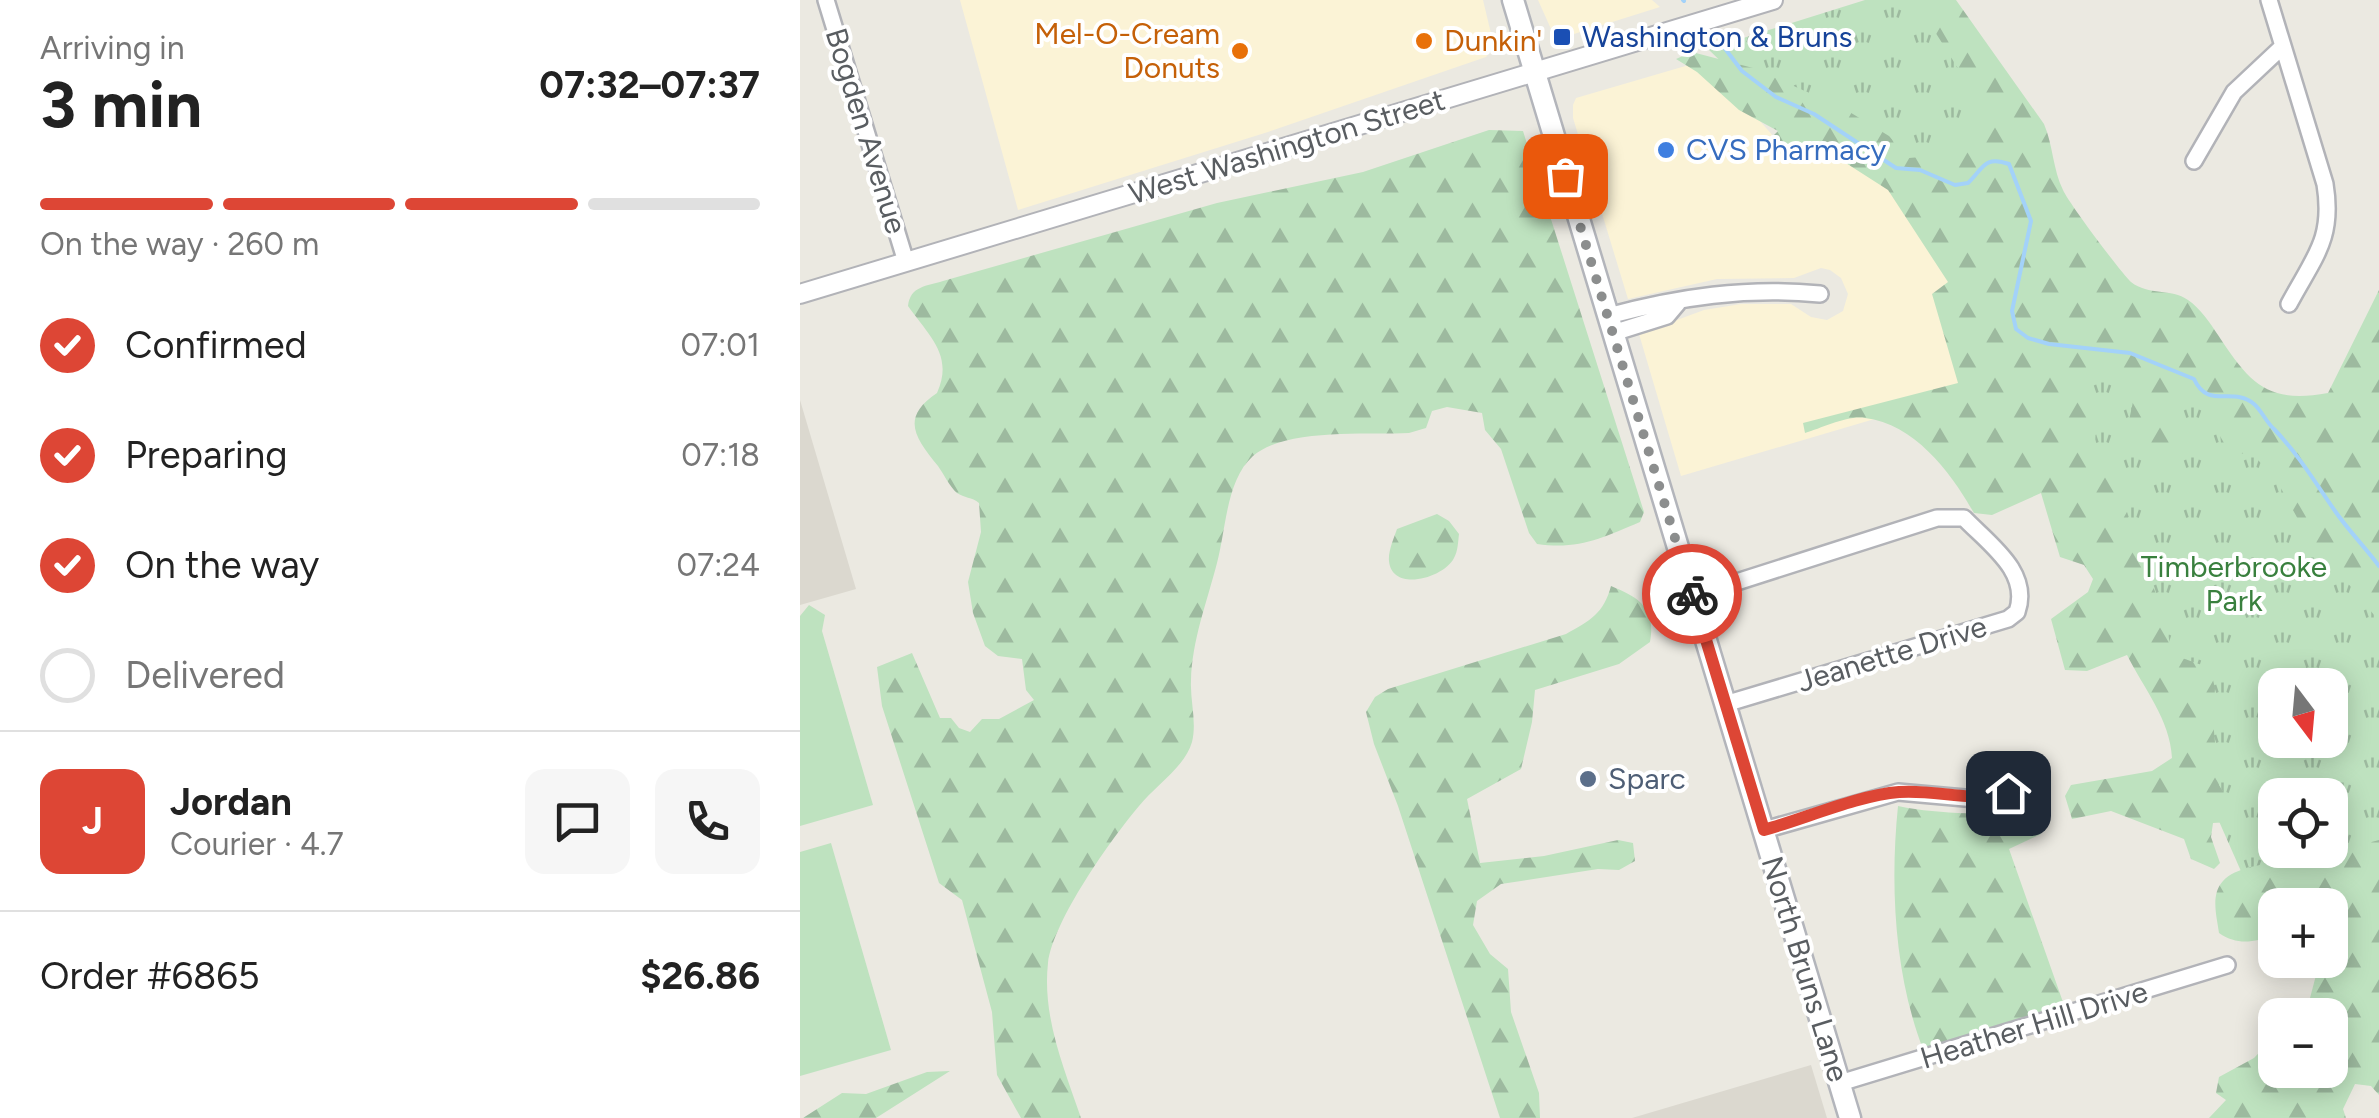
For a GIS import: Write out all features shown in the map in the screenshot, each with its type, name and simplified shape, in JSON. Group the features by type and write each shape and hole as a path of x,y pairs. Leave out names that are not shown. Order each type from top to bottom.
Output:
{"main road":[{"name":"North Bruns Lane","path":"1512,0 1850,1118"}],"street":[{"name":"Bogden Avenue","path":"826,0 906,262"},
{"name":"West Washington Street","path":"800,294 1773,0"},
{"path":"2269,0 2329,208 2328,230 2289,304"},
{"path":"2194,161 2234,92 2283,46"},
{"path":"1610,324 1662,301 1743,291 1820,294"},
{"name":"Jeanette Drive","path":"1693,596 1953,516 1964,518 2015,572 2021,589 2017,612 2008,619 1725,704"},
{"path":"1764,830 1886,794 1913,792 1976,799 2030,786"},
{"name":"Heather Hill Drive","path":"1840,1083 2227,966"}],"shaded area":[{"path":"960,0 1483,0 1494,46 1486,57 1268,132 1018,210"},
{"path":"1538,0 1652,0 1660,7 1574,34 1551,29"},
{"path":"1706,60 1790,155 1822,145 1886,184 1961,287 1993,384 1681,476 1639,334 1704,310 1741,304 1791,304 1811,317 1827,320 1843,311 1848,294 1841,278 1821,268 1794,278 1717,279 1628,299 1573,118 1573,105 1576,98"},
{"path":"800,400 856,589 800,605"},
{"path":"1811,1065 1827,1118 1632,1118"}],"green space":[{"name":"Timberbrooke Park","path":"1865,0 1926,0 2119,289 2228,384 2379,600 2379,846 2348,853 2348,778 2258,778 2258,868 2286,868 2244,878 2024,379 1913,193 1738,78 1708,49"},
{"path":"1915,0 1956,0 2044,124 2063,190 2117,266 2138,286 2181,296 2192,303 2240,366 2262,386 2290,395 2328,393 2379,290 2379,621 2304,530 2278,483 2252,453 2231,454 2221,443 2217,404 2179,390 2175,460 2145,451 2127,430 2134,397 2126,374 2098,365 2083,370 2080,380 2080,395 2095,423 2095,445 2100,459 2127,485 2127,516 2167,624 2171,654 2210,668 2215,688 2213,721 2219,785 2231,805 2230,822 2213,823 2211,837 2220,863 2214,869 2191,859 2184,839 2111,811 2072,819 2065,796 2071,785 2152,771 2172,758 2167,730 2127,655 2087,671 2065,670 2051,619 2088,592 2093,579 2084,565 2060,557 2041,493 1992,515 1974,513 1943,467 1900,430 1883,422 1858,418 1805,433 1803,423 1958,383 1932,294 1948,282 1888,190 1824,149 1769,155 1766,143 1778,131 1739,110 1697,72 1676,59 1692,52 1753,68 1843,108 1889,136 1909,158 1933,156 1993,124"},
{"path":"1489,130 1523,131 1644,512 1640,522 1578,544 1537,544 1529,533 1501,449 1485,430 1482,413 1447,407 1432,411 1426,428 1409,433 1305,437 1267,447 1253,456 1232,492 1197,636 1191,681 1192,742 1176,768 1139,806 1099,859 1052,946 1047,983 1051,1023 1081,1118 1021,1118 997,1075 992,1012 962,900 939,883 882,706 877,667 912,653 940,718 951,718 959,728 970,732 982,719 999,719 1034,700 1026,690 1022,659 998,656 985,646 973,613 968,582 981,532 979,503 954,490 915,428 918,411 937,393 943,368 937,347 908,306 909,299 925,286 1217,203 1363,172"},
{"path":"1437,514 1459,534 1454,558 1430,576 1399,577 1389,561 1397,529"},
{"path":"1611,586 1644,606 1651,621 1650,642 1619,664 1535,690 1521,769 1467,799 1480,863 1544,856 1618,840 1633,843 1635,861 1619,870 1598,869 1501,884 1477,901 1473,925 1490,954 1508,969 1511,1012 1539,1093 1540,1118 1500,1118 1366,712 1375,697 1388,689 1566,634 1595,615"},
{"path":"809,605 825,615 822,631 873,805 800,826 800,616"},
{"path":"1898,806 2035,820 2041,834 2009,849 2064,1005 1923,1049 1900,960 1894,866"},
{"path":"2379,840 2379,1095 2371,1086 2355,1084 2343,1109 2346,1118 2209,1118 2226,1100 2216,1093 2219,1077 2258,1054 2258,1088 2348,1088 2348,998 2310,998 2315,978 2348,978 2348,888 2258,888 2258,940 2253,941 2219,933 2215,906 2219,887 2231,874 2258,866 2348,868 2348,849"},
{"path":"831,843 891,1050 800,1076 800,852"},
{"path":"950,1071 876,1118 803,1118 842,1093 866,1094 927,1072"}],"waterway":[{"path":"1723,46 1742,71 1776,97 1814,114 1896,168 1920,170 1955,185 1968,183 1989,162 2009,164 2031,221 2012,311 2016,329 2028,338 2049,344 2130,353 2194,379 2206,393 2238,397 2254,404 2379,566"}],"way so far":[{"path":"1565,176 1692,594"}],"place":[{"name":"Washington & Bruns","path":"1562,37"},
{"name":"Dunkin'","path":"1424,41"},
{"name":"Mel-O-Cream Donuts","path":"1240,51"},
{"name":"CVS Pharmacy","path":"1666,150"},
{"name":"Sparc","path":"1588,779"}],"route":[{"path":"1692,594 1764,830 1898,792 1976,799 2008,793"}]}
